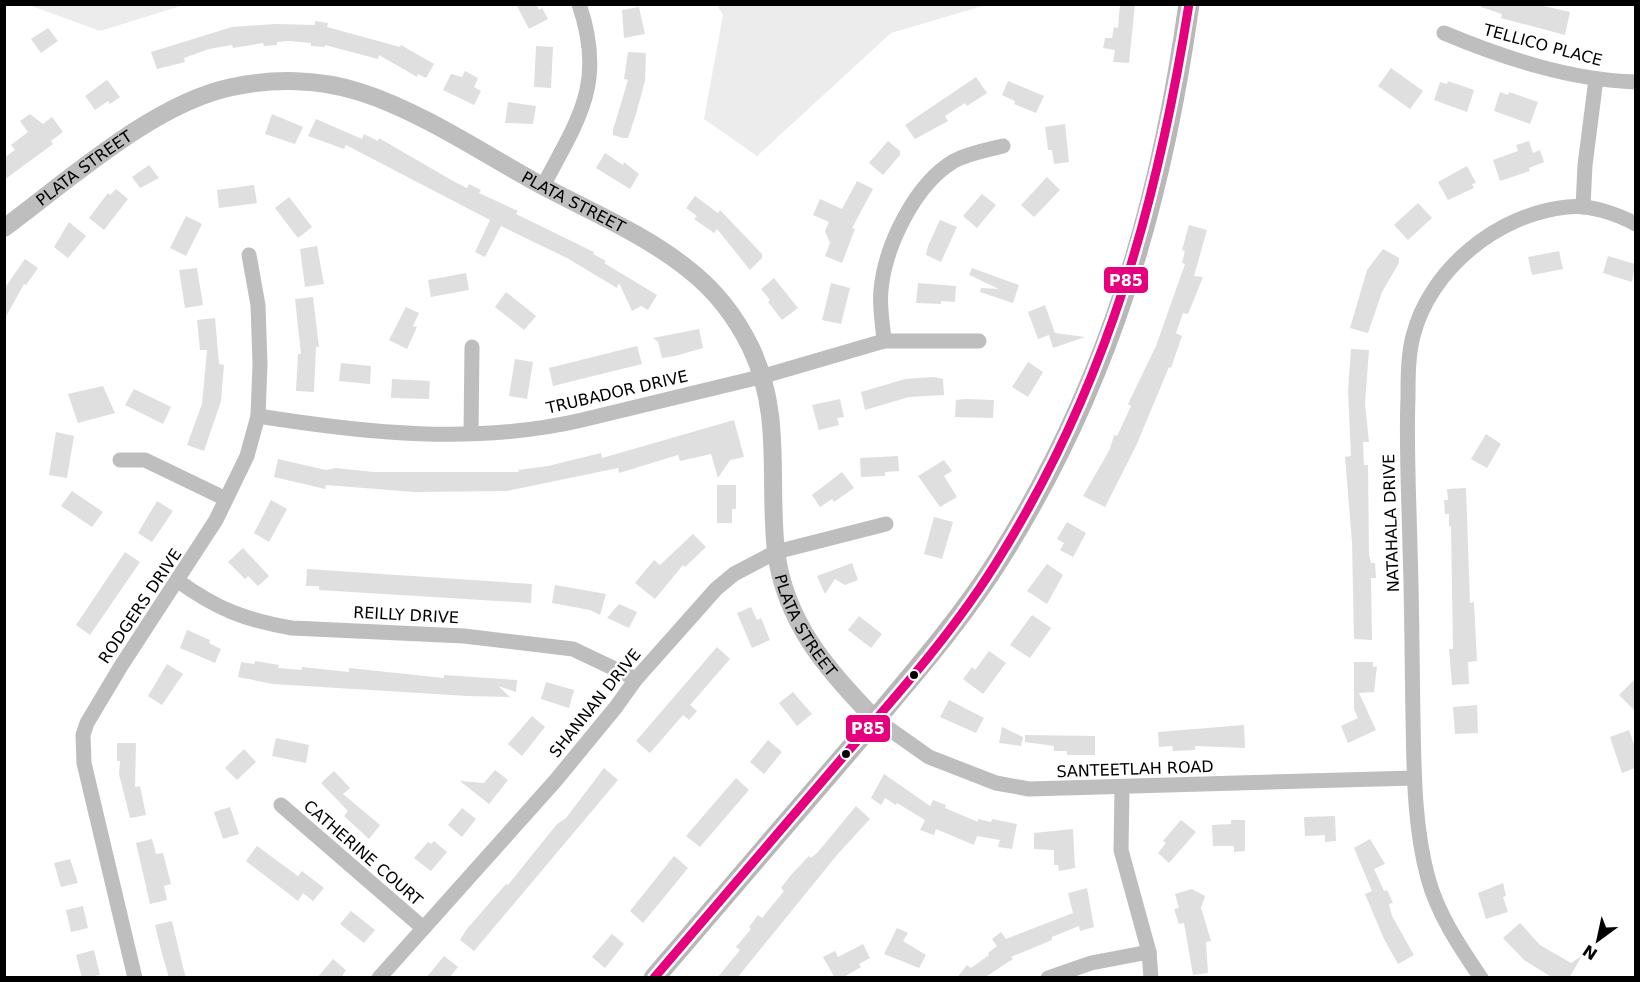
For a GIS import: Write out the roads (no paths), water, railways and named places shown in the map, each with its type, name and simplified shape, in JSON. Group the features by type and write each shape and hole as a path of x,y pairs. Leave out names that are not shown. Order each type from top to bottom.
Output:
{"main road":[{"path":"654,978 875,719 968,606 1001,556 1066,440 1118,317 1157,184 1177,88 1189,4"}],"street":[{"path":"543,186 579,116 589,87 591,51 588,30 579,4"},
{"name":"TELLICO PLACE","path":"1444,33 1491,52 1596,79 1635,82"},
{"path":"1583,207 1585,165 1596,79"},
{"name":"PLATA STREET","path":"4,228 141,126 204,94 258,83 296,81 359,92 392,104 662,249 690,271 736,319 764,376 773,419 776,552 792,609 808,641 832,676 875,719"},
{"path":"884,341 881,289 892,248 911,207 943,170 955,161 1003,146"},
{"name":"NATAHALA DRIVE","path":"1481,978 1443,917 1422,855 1414,778 1407,432 1409,364 1413,336 1436,285 1468,250 1508,225 1568,207 1583,207 1623,218 1635,224"},
{"name":"RODGERS DRIVE","path":"135,978 84,764 83,735 121,666 216,520 247,456 258,416 260,328 249,255"},
{"name":"TRUBADOR DRIVE","path":"258,416 368,432 496,433 556,426 764,376 884,341 979,341"},
{"path":"471,433 472,347"},
{"path":"120,460 145,460 226,499"},
{"name":"SHANNAN DRIVE","path":"379,978 422,927 563,772 636,679 716,589 734,574 776,552 886,524"},
{"name":"REILLY DRIVE","path":"178,581 209,603 270,624 292,628 464,636 573,648 636,679"},
{"name":"SANTEETLAH ROAD","path":"875,719 929,758 996,783 1029,789 1414,778"},
{"path":"1122,788 1121,850 1149,952 1151,978"},
{"name":"CATHERINE COURT","path":"281,805 422,927"},
{"path":"1048,978 1091,963 1149,952"}]}
